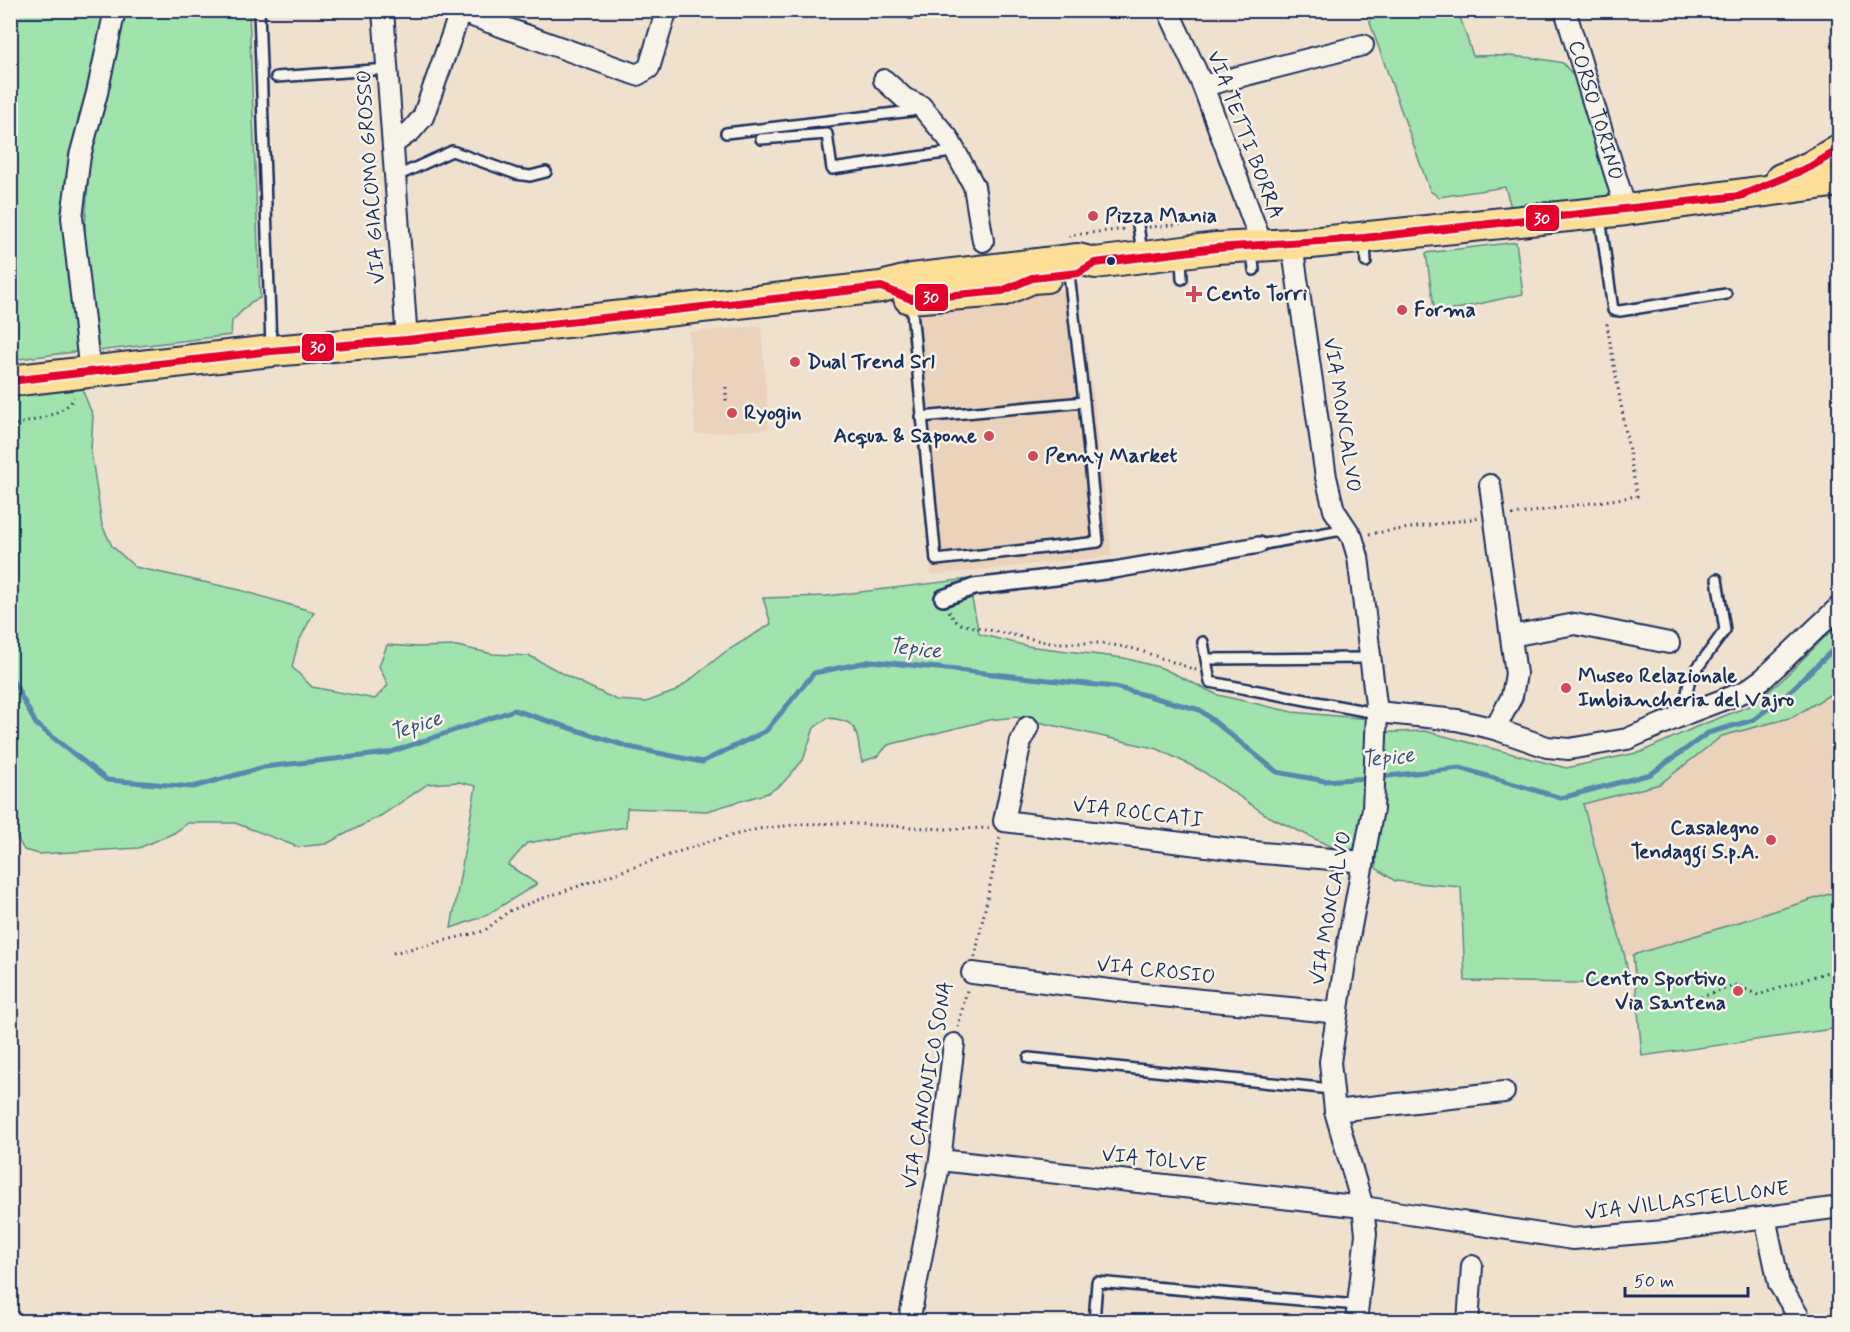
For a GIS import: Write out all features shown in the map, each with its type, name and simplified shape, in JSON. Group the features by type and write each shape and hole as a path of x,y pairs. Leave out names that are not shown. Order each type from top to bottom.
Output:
{"main road":[{"name":"CORSO TORINO","path":"1740,196 1810,167 1839,149"},
{"name":"CORSO TORINO","path":"10,381 271,351 407,340 903,291 1004,275 1077,259 1082,268 1143,256 1181,265 1256,254 1292,244 1365,250 1613,212 1839,181"}],"street":[{"path":"87,373 72,217 80,156 97,93 114,10"},
{"name":"VIA GIACOMO GROSSO","path":"383,10 407,340"},
{"path":"393,144 411,131 423,117 458,18 464,14 637,75 649,68 665,10"},
{"name":"VIA TETTI BORRA","path":"1168,10 1203,86 1256,254"},
{"name":"CORSO TORINO","path":"1565,10 1613,212"},
{"path":"1203,86 1363,45"},
{"path":"884,80 908,104 945,153 967,195 984,242 1004,275"},
{"path":"908,104 921,106 948,138 963,164 974,186 984,242"},
{"name":"VIA MONCALVO","path":"1292,244 1301,280 1326,477 1334,510 1350,533 1358,557 1377,717 1373,809 1336,1013 1330,1062 1335,1111 1363,1207 1366,1234 1356,1313"},
{"path":"1490,485 1516,675 1512,696 1495,729"},
{"path":"943,598 974,587 1114,570 1258,545"},
{"path":"1377,717 1457,720 1495,729 1547,747 1569,749 1627,739 1746,691 1764,678 1839,606"},
{"path":"1511,636 1575,624 1669,643"},
{"path":"1003,824 1021,741 1028,727"},
{"name":"VIA ROCCATI","path":"1003,824 1364,862"},
{"name":"VIA CROSIO","path":"972,973 1143,994 1336,1013"},
{"name":"VIA CANONICO SONA","path":"909,1322 940,1160 954,1044"},
{"path":"1335,1111 1504,1092"},
{"name":"VIA TOLVE","path":"940,1160 1363,1207"},
{"name":"VIA VILLASTELLONE","path":"1363,1207 1573,1239 1664,1232 1839,1207"},
{"path":"1765,1217 1779,1284 1803,1322"},
{"path":"1468,1322 1472,1266"}],"lane":[{"path":"259,10 271,351"},
{"path":"911,13 926,10"},
{"path":"276,77 388,69"},
{"path":"726,134 908,104"},
{"path":"761,139 827,134 832,169 945,153"},
{"path":"395,177 452,151 516,174 530,176 546,172"},
{"path":"1613,212 1613,310 1620,311 1726,294"},
{"path":"1138,225 1143,256"},
{"path":"903,291 921,417 936,560 1098,542 1084,402 1082,268"},
{"path":"921,417 1084,402"},
{"path":"1258,545 1350,533"},
{"path":"1688,713 1687,693 1690,678 1725,630 1717,579"},
{"path":"1203,642 1210,682 1365,711 1377,717"},
{"path":"1206,659 1370,658"},
{"path":"1029,1058 1331,1089"},
{"path":"1094,1322 1097,1282 1356,1313"}],"path":[{"path":"1350,533 1531,513 1637,496 1607,325 1613,310"},
{"path":"10,426 50,416 72,402 87,373"},
{"path":"726,387 726,401"},
{"path":"943,598 954,620 961,624 1051,643 1102,643 1135,649 1209,675"},
{"path":"393,952 483,931 509,911 538,900 710,841 758,829 840,823 944,829 1003,824"},
{"name":"VIA CANONICO SONA","path":"954,1044 972,973 1003,824"},
{"path":"1678,1005 1736,985 1758,994 1839,968"},
{"path":"586,1321 594,1322"}],"shaded area":[{"path":"1065,290 1078,293 1094,401 1112,556 931,575 904,310 929,304"},
{"path":"761,326 769,429 695,434 689,332"},
{"name":"Casalegno Tendaggi S.p.A.","path":"1839,689 1839,891 1625,957 1583,804 1660,784 1722,736 1793,717"}],"green space":[{"path":"10,11 104,11 65,182 67,243 81,351 11,360"},
{"path":"124,11 249,11 260,298 251,302 232,321 231,335 98,351 84,242 89,166"},
{"path":"1369,11 1458,11 1473,56 1496,55 1563,63 1582,86 1615,197 1511,207 1505,187 1439,197 1430,191 1370,23"},
{"path":"1516,242 1523,294 1435,314 1426,253"},
{"path":"82,389 93,416 91,451 102,525 112,546 135,567 240,590 314,612 298,643 292,667 312,687 375,699 388,685 379,666 387,645 457,646 493,654 530,656 617,700 646,702 676,691 725,652 771,624 763,598 827,596 968,579 979,634 1027,646 1124,658 1162,668 1218,695 1292,712 1370,719 1370,733 1425,731 1566,768 1641,752 1752,705 1781,681 1839,623 1839,689 1793,717 1722,736 1660,784 1583,804 1625,957 1630,984 1465,981 1461,887 1395,881 1376,868 1378,813 1362,813 1352,857 1268,816 1202,771 1158,749 1016,717 989,720 888,745 878,756 862,762 857,736 852,725 838,719 827,718 814,728 803,760 782,784 768,793 707,811 627,808 626,827 527,843 508,865 537,884 485,916 451,928 476,786 459,782 428,784 382,815 326,844 298,847 235,823 188,823 174,833 139,848 39,854 24,850 10,825 10,397"},
{"name":"Centro Sportivo Via Santena","path":"1839,891 1839,1028 1642,1056 1633,955"}],"waterway":[{"name":"Tepice","path":"1379,777 1460,768 1561,798 1651,774 1708,733 1753,720 1786,695 1840,643"},
{"name":"Tepice","path":"10,675 36,724 107,780 193,787 264,767 388,753 514,710 629,747 702,762 766,731 814,673 872,661 1115,687 1200,710 1277,772 1325,781 1369,778"}],"transit line":[{"name":"30","path":"10,381 271,351 407,340 881,287 911,299 1002,291 1032,278 1078,273 1095,263 1216,248 1364,238 1740,196 1810,167 1840,149"}],"place":[{"name":"Pizza Mania","path":"1093,216"},
{"name":"Cento Torri","path":"1194,294"},
{"name":"Forma","path":"1402,310"},
{"name":"Dual Trend Srl","path":"795,362"},
{"name":"Ryogin","path":"732,413"},
{"name":"Acqua & Sapone","path":"989,436"},
{"name":"Penny Market","path":"1033,456"},
{"name":"Museo Relazionale Imbiancheria del Vajro","path":"1566,688"},
{"name":"Casalegno Tendaggi S.p.A.","path":"1771,840"},
{"name":"Centro Sportivo Via Santena","path":"1738,991"}]}
